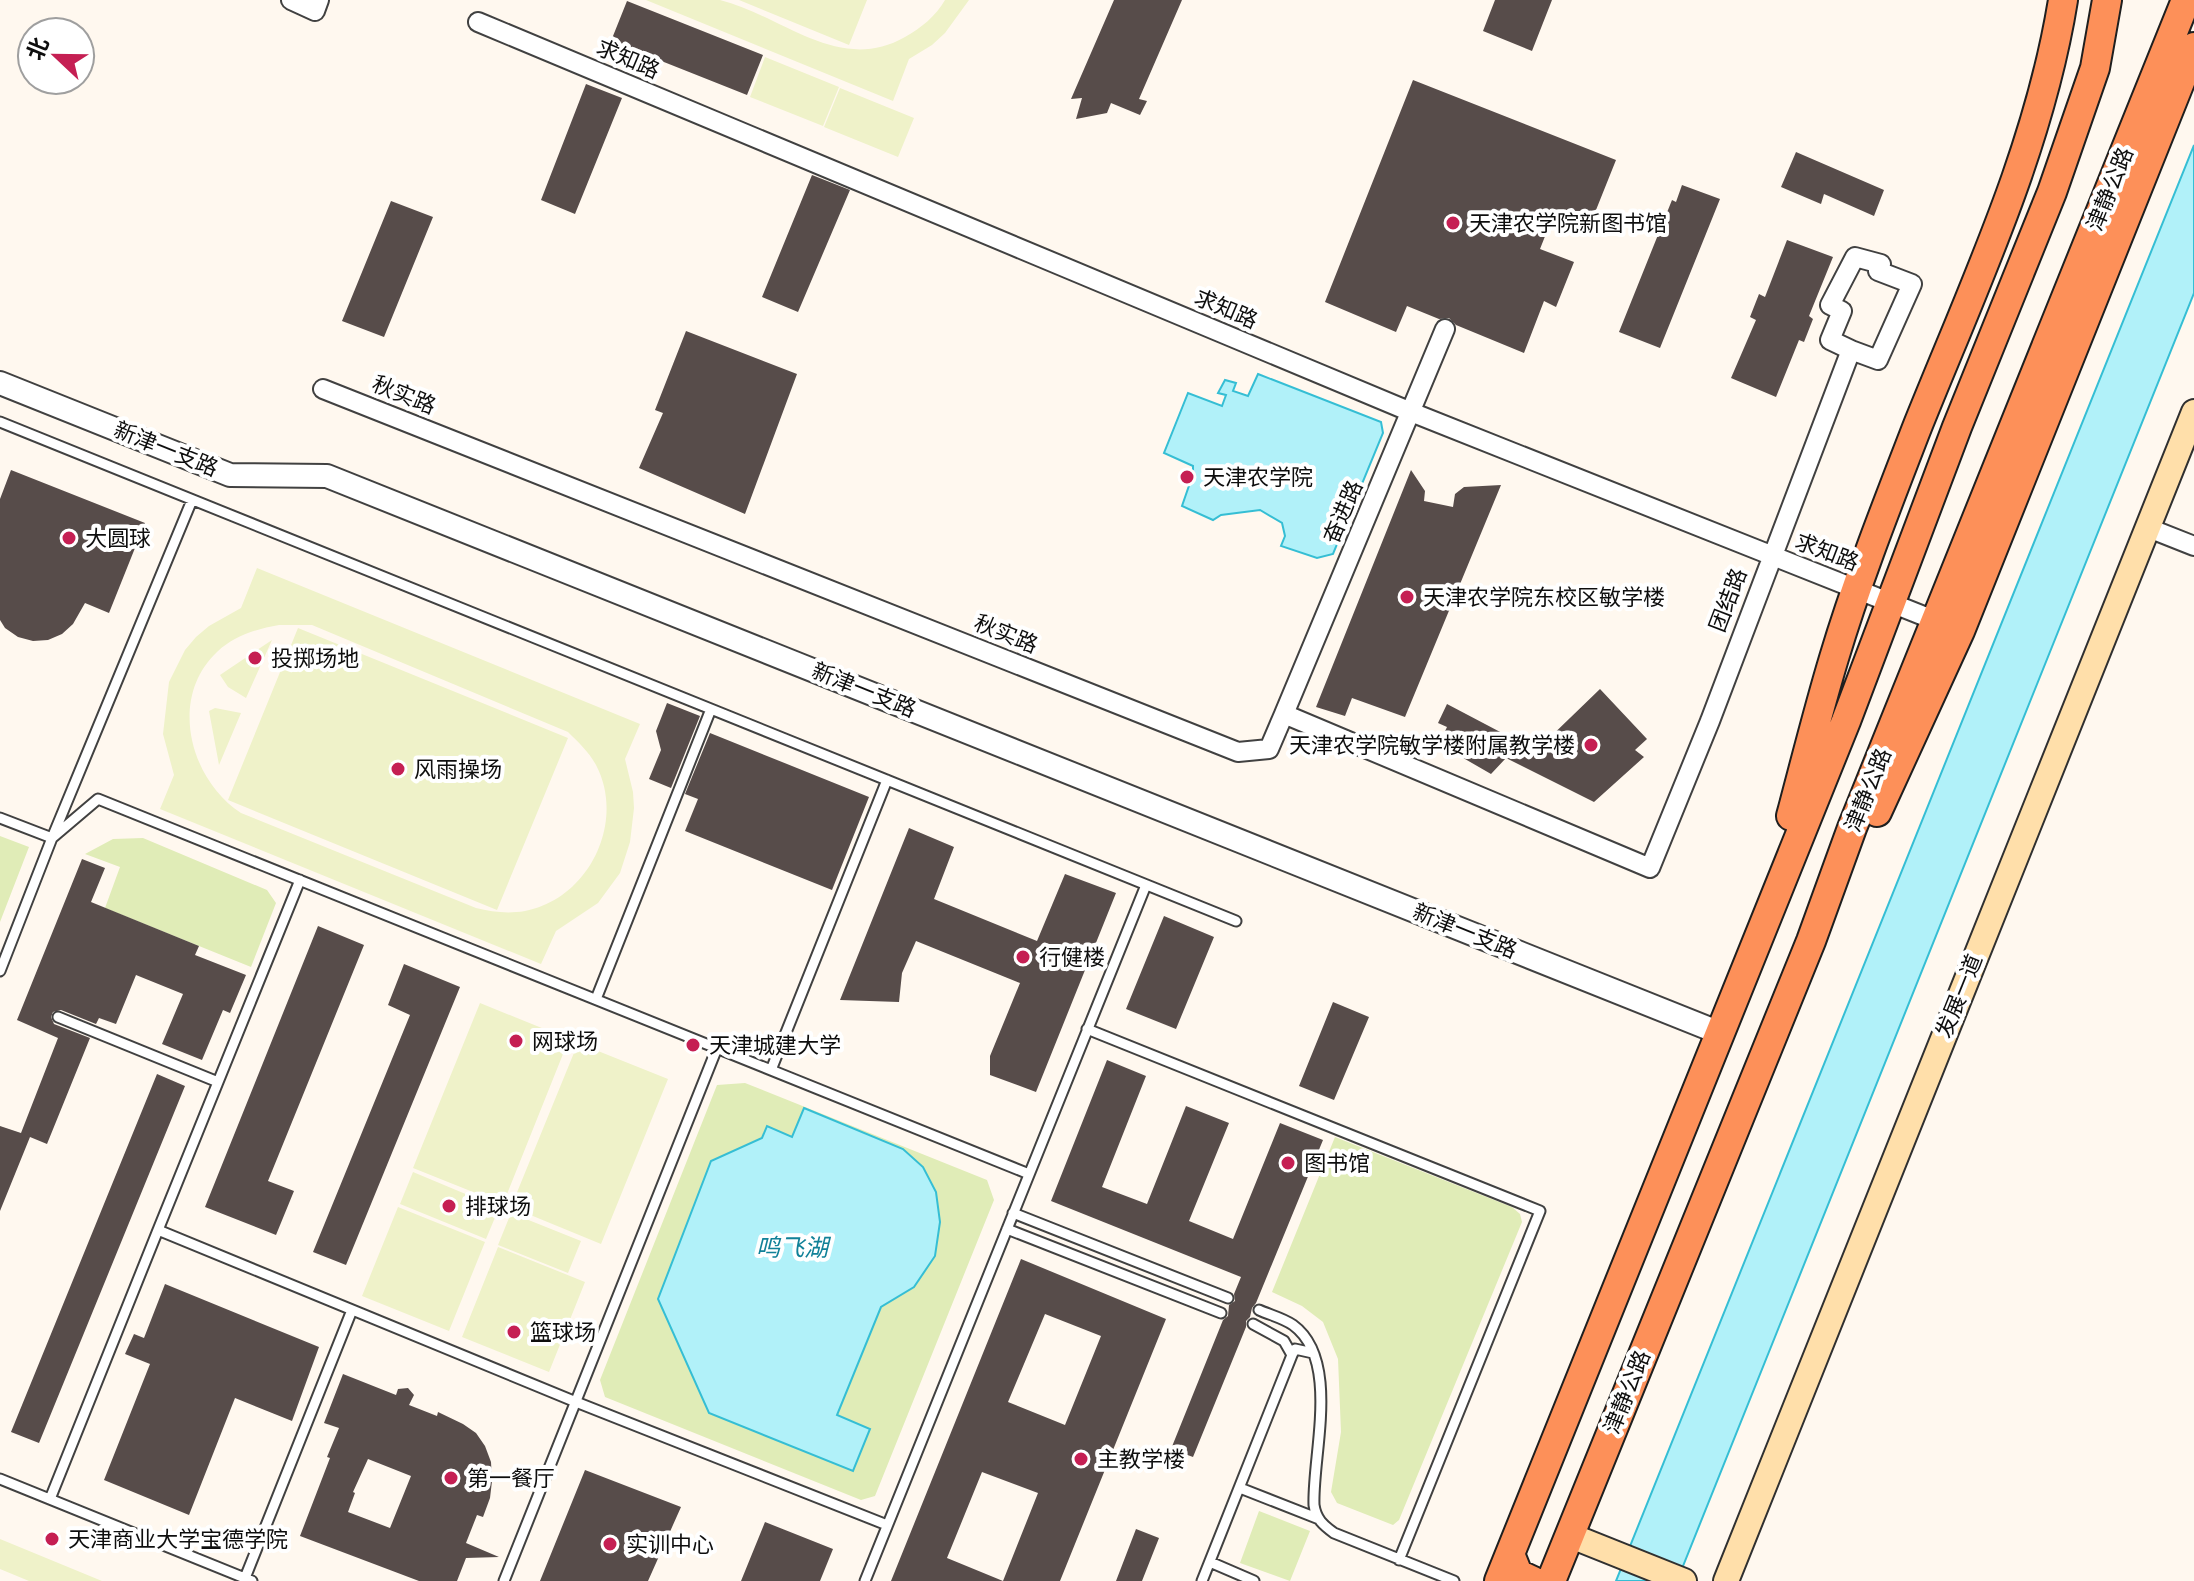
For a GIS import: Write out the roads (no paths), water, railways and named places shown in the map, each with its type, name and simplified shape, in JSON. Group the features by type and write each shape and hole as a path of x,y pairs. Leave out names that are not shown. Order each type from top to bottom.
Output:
{"highway":[{"path":"1763,922 1834,656 1916,431 1991,245 2032,131 2063,0"},
{"path":"1499,1581 1846,721 1957,427 2073,136 2095,68 2107,0"},
{"name":"津静公路","path":"1543,1579 1569,1535 1811,941 1894,778 1948,626 2186,0"},
{"path":"1948,626 2194,47"},
{"path":"1857,589 1957,427"},
{"path":"1510,1554 1518,1574 1543,1579"}],"main road":[{"name":"发展一道","path":"1726,1581 2194,412"},
{"path":"1569,1535 1683,1580"}],"street":[{"path":"291,0 317,5"},
{"name":"求知路","path":"478,22 1411,412 1948,626"},
{"path":"1855,257 1881,264 1878,271 1912,284 1878,360 1851,350 1830,340 1842,311 1830,305 1855,257"},
{"name":"奋进路","path":"1284,714 1445,329"},
{"name":"团结路","path":"1284,714 1650,868 1710,721 1851,350"},
{"name":"新津一支路","path":"0,383 230,475 327,476 1720,1033"},
{"name":"秋实路","path":"323,389 1238,752 1269,749 1284,714"},
{"path":"2146,527 2194,546"}],"lane":[{"path":"0,422 1236,921"},
{"path":"0,971 192,500"},
{"path":"596,999 711,709"},
{"path":"771,1070 887,780"},
{"path":"52,838 98,799 1029,1174"},
{"path":"0,818 52,838"},
{"path":"50,1499 300,880"},
{"path":"865,1581 1146,885"},
{"path":"58,1017 218,1082"},
{"path":"1087,1029 1540,1211 1399,1560"},
{"path":"504,1581 717,1048"},
{"path":"1013,1213 1228,1298"},
{"path":"1007,1229 1221,1313"},
{"path":"158,1230 576,1402 887,1525"},
{"path":"0,1479 248,1580 352,1310"},
{"path":"1259,1310 1295,1326 1305,1336 1313,1353 1320,1404 1314,1488 1316,1515 1334,1533 1454,1581"},
{"path":"1253,1324 1284,1341 1292,1355"},
{"path":"1202,1581 1292,1355 1295,1349 1313,1353"},
{"path":"1240,1488 1319,1519"},
{"path":"1210,1562 1254,1581"}],"water":[{"path":"2194,145 2194,293 1677,1581 1616,1581"},
{"path":"1258,374 1381,422 1383,433 1333,554 1317,558 1281,546 1285,536 1282,523 1260,510 1221,515 1213,520 1182,506 1193,466 1164,453 1188,393 1222,406 1226,395 1218,393 1225,380 1236,383 1233,391 1248,396"},
{"name":"鸣飞湖","path":"804,1108 903,1149 923,1167 936,1192 940,1222 935,1256 914,1287 881,1307 837,1415 870,1429 853,1471 709,1413 658,1299 711,1161 762,1138 767,1126 792,1137"}],"place":[{"name":"天津农学院新图书馆","path":"1453,223"},
{"name":"天津农学院","path":"1187,477"},
{"name":"大圆球","path":"69,538"},
{"name":"天津农学院东校区敏学楼","path":"1407,597"},
{"name":"投掷场地","path":"255,658"},
{"name":"天津农学院敏学楼附属教学楼","path":"1591,745"},
{"name":"风雨操场","path":"398,769"},
{"name":"行健楼","path":"1023,957"},
{"name":"网球场","path":"516,1041"},
{"name":"天津城建大学","path":"693,1045"},
{"name":"图书馆","path":"1288,1163"},
{"name":"排球场","path":"449,1206"},
{"name":"篮球场","path":"514,1332"},
{"name":"主教学楼","path":"1081,1459"},
{"name":"第一餐厅","path":"451,1478"},
{"name":"天津商业大学宝德学院","path":"52,1539"},
{"name":"实训中心","path":"610,1544"}]}
